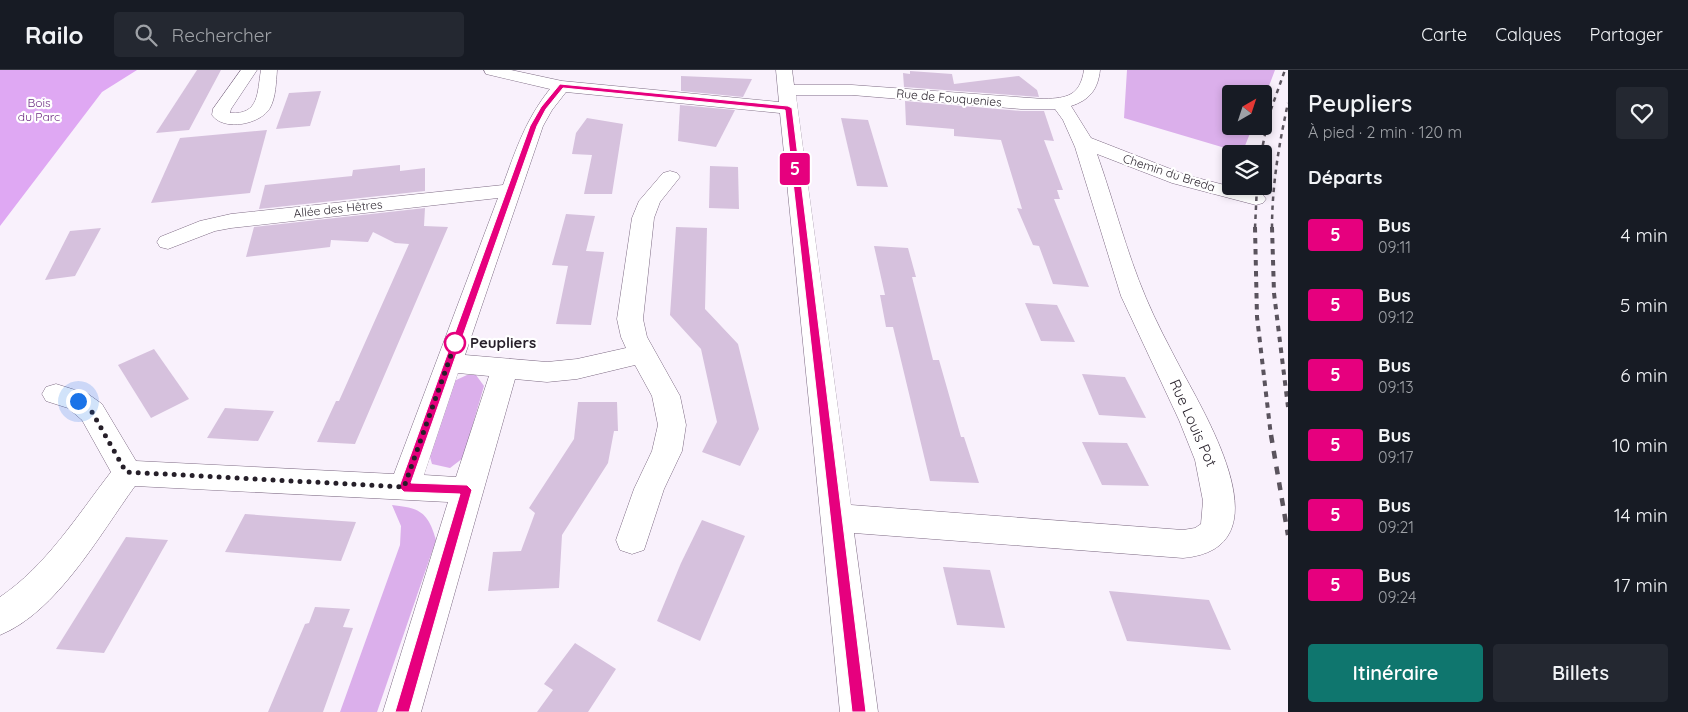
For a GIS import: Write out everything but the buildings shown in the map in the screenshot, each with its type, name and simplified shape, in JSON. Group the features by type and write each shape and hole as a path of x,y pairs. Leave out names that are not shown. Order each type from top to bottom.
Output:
{"street":[{"path":"249,70 222,109 221,114 224,117 245,118 260,112 263,106 269,70"},
{"name":"Rue de Fouquenies","path":"492,70 528,80 562,86 787,99 852,90 1022,104 1060,104 1075,99 1086,92 1092,82 1092,70"},
{"path":"784,70 859,712"},
{"path":"404,487 537,118 562,86"},
{"name":"Rue Louis Pot","path":"836,518 1182,544 1197,543 1208,538 1216,530 1219,516 1217,488 1210,456 1126,279 1083,142 1074,122 1060,104"},
{"name":"Chemin du Breda","path":"1083,142 1179,179 1256,199"},
{"path":"632,540 649,489 667,451 672,425 666,396 634,337 630,319 643,218 650,201 670,177"},
{"name":"Allée des Hêtres","path":"168,242 208,226 231,221 510,190"},
{"path":"448,363 504,370 563,371 642,354"},
{"path":"402,712 504,370"},
{"path":"56,394 78,401 92,412 126,472"},
{"path":"126,472 467,490"},
{"path":"0,618 28,598 57,568 126,472"}],"shaded area":[{"path":"1127,70 1275,70 1269,85 1222,85 1222,135 1249,135 1245,145 1222,145 1222,147 1124,118"},
{"path":"467,375 476,375 484,386 463,458 450,468 432,464 428,450 454,381"},
{"path":"392,505 410,508 422,513 430,523 436,540 377,712 340,712 400,545 401,526"}],"green space":[{"name":"Bois du Parc","path":"0,70 137,70 102,92 0,226"}],"railway":[{"path":"1263,145 1269,115 1285,70"},
{"path":"1272,228 1273,196 1288,103"},
{"path":"1255,228 1257,195"},
{"path":"1255,228 1257,317 1271,436"},
{"path":"1272,228 1274,293 1288,407"},
{"path":"1271,435 1288,535"}],"bus line":[{"name":"5","path":"402,712 467,490 404,487 537,118 562,86 788,108 859,712"}],"place":[{"name":"Peupliers","path":"455,343"}],"route":[{"path":"78,401 92,412 126,472 404,487 456,341 455,343"}]}
